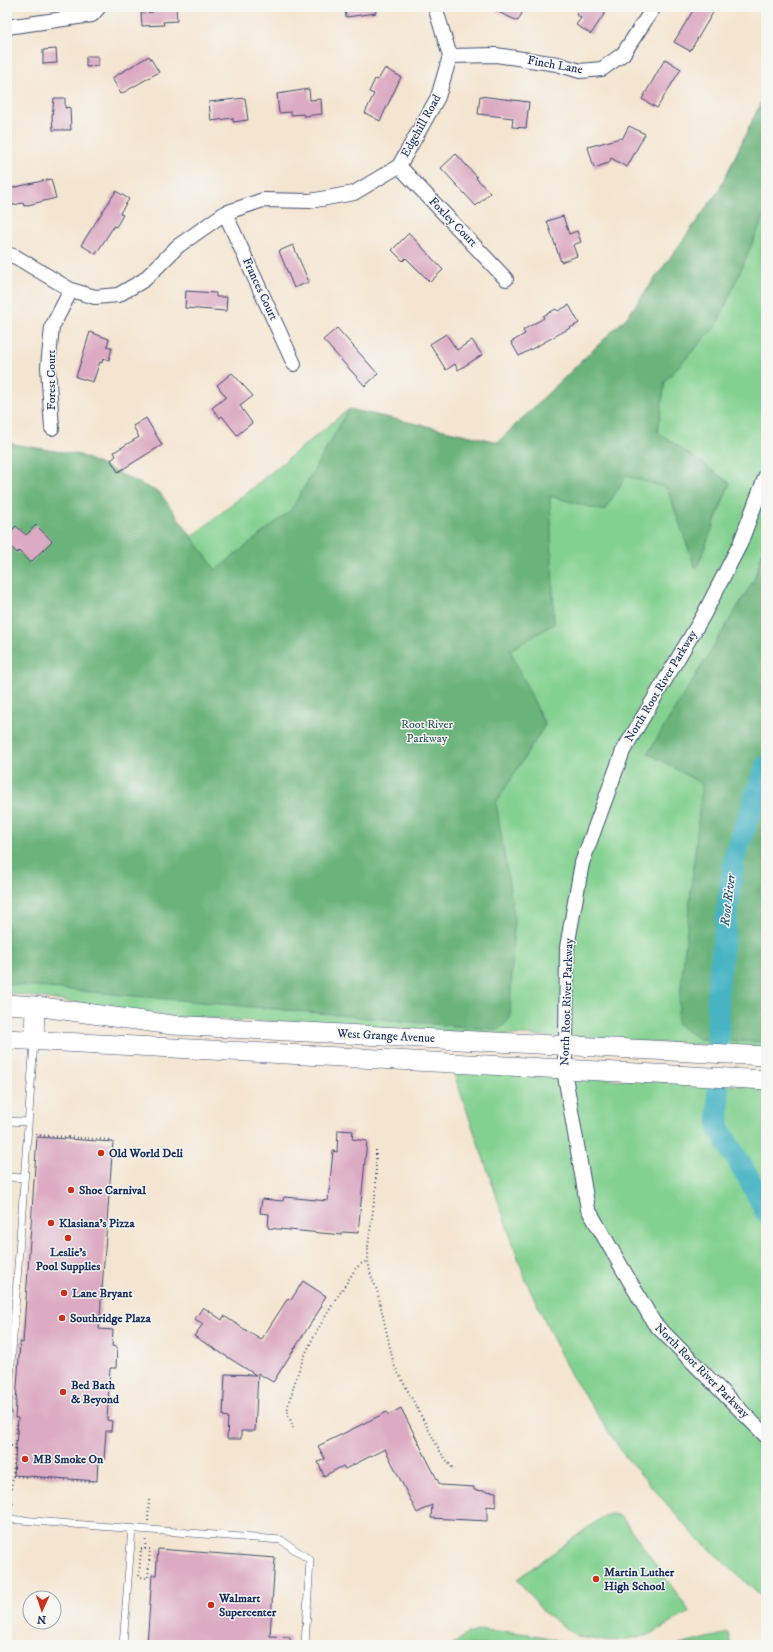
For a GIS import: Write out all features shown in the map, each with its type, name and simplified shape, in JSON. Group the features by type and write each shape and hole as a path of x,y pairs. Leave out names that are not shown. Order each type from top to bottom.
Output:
{"street":[{"path":"7,27 92,14 99,7"},
{"path":"435,7 450,56"},
{"name":"Finch Lane","path":"450,56 496,55 557,64 580,71 602,69 623,54 654,7"},
{"name":"Edgehill Road","path":"7,254 16,257 71,290 95,296 118,295 144,280 178,246 225,213 263,200 310,201 354,193 399,166 438,97 450,56"},
{"name":"Foxley Court","path":"399,166 506,279"},
{"name":"Frances Court","path":"225,213 294,364"},
{"name":"Forest Court","path":"52,428 48,367 52,327 71,290"},
{"name":"North Root River Parkway","path":"766,475 740,544 730,564 703,616 623,751 582,863 567,947 566,1046 564,1070 588,1209 654,1323 766,1436"},
{"name":"West Grange Avenue","path":"7,1004 35,1006 172,1024 766,1056"},
{"path":"34,1040 35,1006"},
{"name":"West Grange Avenue","path":"7,1038 766,1080"},
{"path":"721,1078 723,1054"}],"lane":[{"path":"7,1421 34,1040"},
{"path":"7,1121 28,1122"},
{"path":"7,1177 24,1178"},
{"path":"7,1519 281,1540 310,1560 305,1645"},
{"path":"123,1645 132,1528"}],"path":[{"path":"36,1142 36,1135 111,1140"},
{"path":"376,1150 376,1189 368,1239 368,1261 371,1276 377,1290 394,1365 441,1453 454,1470"},
{"path":"293,1428 288,1407 295,1380 311,1340 356,1268 362,1263 368,1261"},
{"path":"13,1505 10,1494 13,1476 17,1418"},
{"path":"7,1446 15,1446"},
{"path":"13,1476 93,1482"},
{"path":"147,1522 149,1500"},
{"path":"145,1549 146,1537"},
{"path":"141,1549 145,1549 150,1549 148,1578 139,1578 141,1549"}],"green space":[{"name":"Root River Parkway","path":"766,92 766,1048 177,1017 7,993 7,643 58,646 349,409 498,442 627,317 718,192"},
{"name":"Root River Parkway","path":"766,92 766,212 717,325 665,381 658,432 730,483 696,570 667,488 626,476 604,511 550,496 554,624 510,650 545,725 496,803 514,915 510,1018 499,1030 7,984 7,729 9,720 7,718 7,443 80,455 160,493 216,570 291,510 349,409 498,442 627,317 720,189"},
{"path":"766,540 766,1042 699,1039 677,1024 702,784 648,753 754,580"},
{"path":"453,1071 766,1087 766,1601 694,1535 624,1455 569,1372 525,1278"},
{"path":"610,1514 618,1515 624,1520 690,1612 649,1635 611,1642 578,1637 545,1613 517,1579 604,1516"},
{"path":"482,1630 515,1632 548,1638 569,1645 452,1645 467,1634"},
{"path":"728,1633 731,1645 679,1645"}],"building":[{"path":"153,7 176,7 177,21 163,22 164,25 142,26 141,13 153,12"},
{"path":"345,7 375,7 376,13 346,17"},
{"path":"487,7 525,7 518,21"},
{"path":"581,7 609,7 591,34 576,25 581,18 576,14"},
{"path":"695,7 708,7 714,11 690,51 674,42"},
{"path":"56,49 57,63 43,64 43,50"},
{"path":"86,56 98,56 98,66 86,67"},
{"path":"149,56 159,72 121,94 112,78"},
{"path":"665,59 681,69 657,108 642,99"},
{"path":"385,68 401,77 380,121 365,113 374,94 369,92 375,79 378,80"},
{"path":"309,89 310,100 321,99 322,114 304,116 303,114 291,115 291,112 279,113 277,94"},
{"path":"480,96 529,102 526,128 512,127 513,118 478,114"},
{"path":"54,98 65,98 65,108 70,107 71,130 53,130 52,117"},
{"path":"245,98 248,120 233,122 233,118 211,121 209,102"},
{"path":"629,126 645,134 627,167 611,158 609,163 594,168 588,147 620,138 622,139"},
{"path":"456,154 490,193 476,206 441,168"},
{"path":"51,179 56,198 24,206 23,203 8,206 7,189"},
{"path":"116,191 129,199 120,213 123,215 116,227 114,226 96,254 81,245"},
{"path":"563,216 569,234 577,231 581,242 573,245 577,256 561,262 547,221"},
{"path":"409,233 443,270 430,282 406,258 403,261 392,250"},
{"path":"293,245 309,282 294,288 279,251"},
{"path":"186,291 216,293 216,297 227,297 226,311 185,308"},
{"path":"569,305 579,323 519,356 511,342 525,334 523,330 544,318 543,316 556,309 558,311"},
{"path":"337,328 378,374 365,386 323,340"},
{"path":"90,332 109,339 107,346 112,348 109,360 103,358 102,363 100,362 93,382 76,377"},
{"path":"446,334 457,350 472,340 482,355 458,370 455,364 446,370 430,344"},
{"path":"232,373 253,396 240,406 252,423 237,435 222,416 220,418 212,408 226,397 217,385"},
{"path":"146,418 162,445 118,472 111,460 116,456 114,452 139,437 133,426"},
{"path":"36,525 52,541 30,563 19,551 17,553 7,543 7,535 16,526 26,535"},
{"path":"338,1130 353,1131 352,1139 367,1141 358,1233 342,1232 342,1235 268,1228 269,1214 260,1213 262,1199 283,1201 284,1197 328,1201 333,1151 337,1152"},
{"name":"Southridge Plaza","path":"37,1137 113,1142 99,1329 113,1330 112,1346 117,1347 116,1368 110,1368 107,1420 112,1421 111,1431 106,1431 104,1459 98,1458 97,1481 14,1475 18,1418 15,1418 20,1342 23,1343"},
{"path":"303,1281 326,1296 321,1304 322,1306 273,1382 258,1373 255,1431 241,1431 241,1439 227,1439 228,1417 223,1416 225,1374 256,1375 194,1336 203,1324 195,1319 203,1307 222,1320 224,1316 261,1340 288,1298 291,1300"},
{"path":"401,1408 440,1485 474,1487 474,1490 496,1492 496,1507 487,1506 487,1521 431,1518 432,1505 417,1513 385,1449 345,1469 343,1466 324,1476 318,1462 325,1459 318,1446 387,1412 388,1415"},
{"name":"Walmart Supercenter","path":"158,1549 275,1558 270,1636 290,1637 290,1645 147,1645 152,1575 156,1575"}],"waterway":[{"name":"Root River","path":"718,1040 718,984 734,859 766,766"},
{"name":"Root River","path":"718,1090 719,1129 748,1177 766,1212"}],"place":[{"name":"Old World Deli","path":"101,1153"},
{"name":"Shoe Carnival","path":"71,1190"},
{"name":"Klasiana's Pizza","path":"51,1223"},
{"name":"Leslie's Pool Supplies","path":"68,1238"},
{"name":"Lane Bryant","path":"64,1293"},
{"name":"Southridge Plaza","path":"62,1318"},
{"name":"Bed Bath & Beyond","path":"63,1392"},
{"name":"MB Smoke On","path":"25,1459"},
{"name":"Martin Luther High School","path":"596,1579"},
{"name":"Walmart Supercenter","path":"211,1605"}]}
